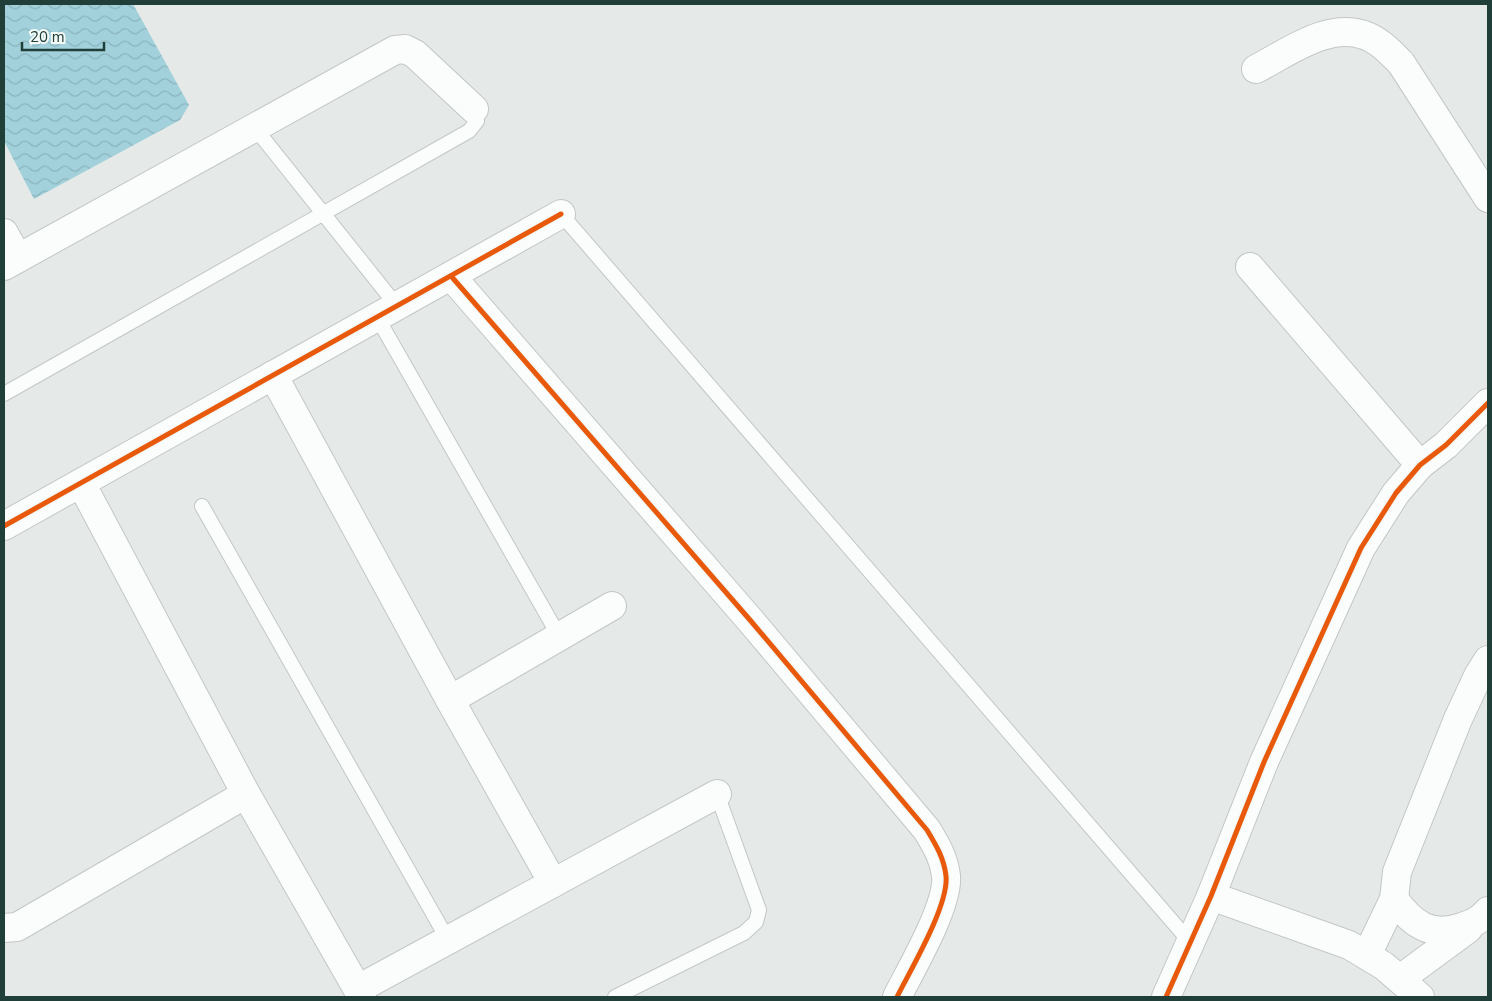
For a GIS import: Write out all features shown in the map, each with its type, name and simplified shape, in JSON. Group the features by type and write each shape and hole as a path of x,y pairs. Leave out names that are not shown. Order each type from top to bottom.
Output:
{"street":[{"path":"1256,69 1316,38 1339,32 1364,35 1383,46 1401,63 1488,198"},
{"path":"4,233 11,262 395,50 405,50 414,54 474,109"},
{"path":"4,526 561,214"},
{"path":"1250,267 1420,465"},
{"path":"451,276 750,620 928,830 941,853 946,878 941,907 897,997"},
{"path":"273,375 450,700 553,883"},
{"path":"1166,997 1211,896 1264,762 1361,548 1396,493 1420,465 1446,445 1488,403"},
{"path":"81,483 246,794 360,993 448,940 717,794"},
{"path":"450,700 612,606"},
{"path":"1367,955 1394,899 1396,872 1458,720 1478,676 1488,660"},
{"path":"4,928 17,927 246,794"},
{"path":"1211,896 1349,945 1400,978 1420,997"},
{"path":"1394,899 1405,914 1427,929 1447,932 1484,916"},
{"path":"1400,978 1484,916"}],"lane":[{"path":"4,394 469,130 477,121 474,109"},
{"path":"254,128 323,213 387,311 559,636"},
{"path":"561,214 1191,943"},
{"path":"202,506 448,940"},
{"path":"616,997 744,933 756,922 759,910 717,794"}],"water":[{"path":"4,4 133,4 189,105 180,120 34,199 4,141"}],"cycle path":[{"path":"4,526 561,214"},
{"path":"451,276 750,620 927,830 943,863 946,876 945,888 936,920 897,997"},
{"path":"1166,997 1211,896 1264,762 1361,548 1396,493 1420,465 1446,445 1488,403"}]}
